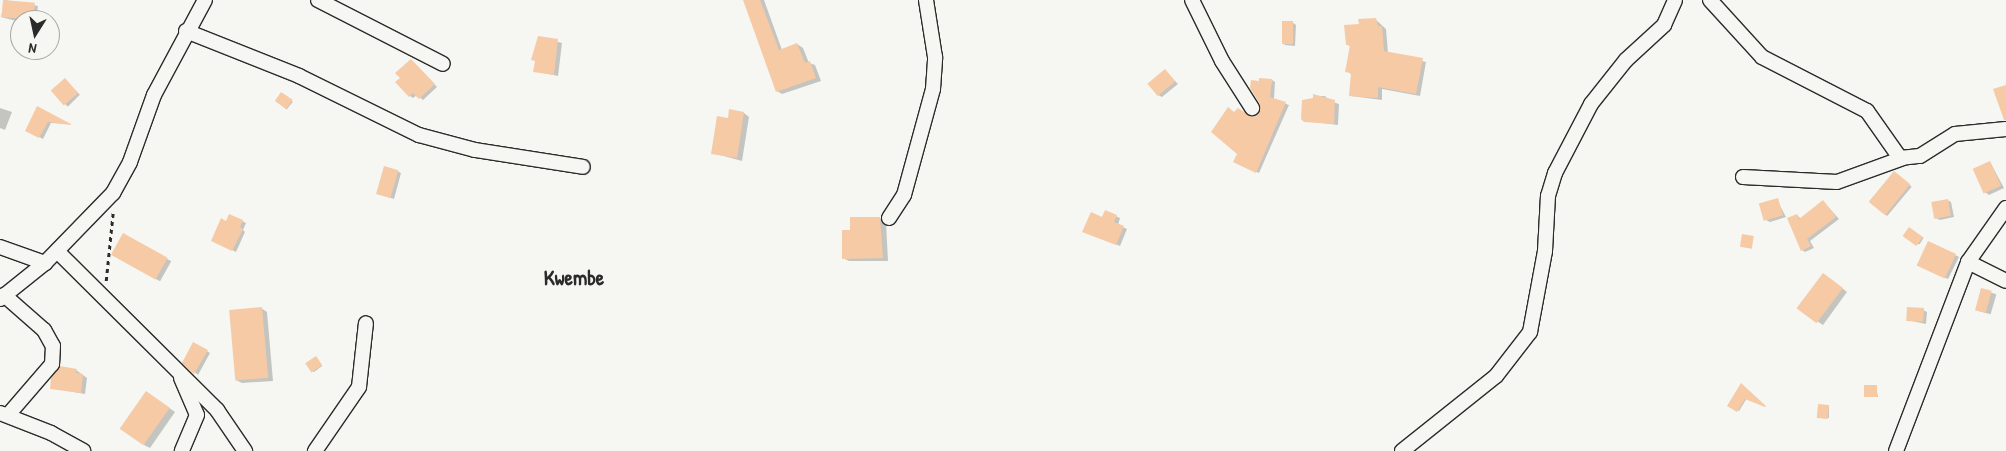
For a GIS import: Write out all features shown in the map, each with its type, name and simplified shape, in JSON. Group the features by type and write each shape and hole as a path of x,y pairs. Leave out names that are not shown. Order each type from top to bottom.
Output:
{"street":[{"path":"83,451 52,433 4,414 52,364 53,346 44,330 2,297 45,263 113,193 130,162 154,95 186,31 205,0"},
{"path":"318,0 443,64"},
{"path":"889,218 904,195 933,89 935,57 926,0"},
{"path":"1192,0 1222,60 1252,108"},
{"path":"1402,451 1496,376 1530,332 1546,251 1548,196 1555,173 1591,104 1626,60 1664,25 1675,0"},
{"path":"1710,0 1762,57 1867,111 1894,153 1904,158"},
{"path":"186,31 299,76 419,134 475,150 583,167"},
{"path":"1743,176 1837,182 1904,158 1920,156 1955,134 2006,129"},
{"path":"1896,451 1968,262 2006,208"},
{"path":"0,247 45,263"},
{"path":"57,251 103,300 217,410 245,451"},
{"path":"1968,262 2006,281"},
{"path":"315,451 359,387 366,323"},
{"path":"180,374 197,415 182,451"}],"path":[{"path":"103,300 112,238 113,193"}],"building":[{"path":"3,0 35,3 34,10 10,10 10,18 2,17"},
{"path":"743,0 760,0 779,50 797,43 805,63 810,61 816,78 776,92"},
{"path":"1376,18 1378,26 1382,26 1384,51 1423,58 1416,94 1378,87 1378,98 1349,96 1351,73 1345,72 1350,45 1346,45 1344,25 1359,24 1358,19"},
{"path":"1282,21 1293,21 1293,44 1282,44"},
{"path":"538,36 558,39 554,75 533,72 535,61 531,60"},
{"path":"411,59 435,84 419,99 413,93 409,97 395,82 400,78 395,73"},
{"path":"1165,69 1175,81 1158,96 1147,84"},
{"path":"65,78 78,93 64,106 51,90"},
{"path":"1259,78 1272,79 1270,97 1286,102 1256,173 1233,162 1237,154 1211,132 1228,107 1234,112 1238,108 1252,117 1259,112 1260,104 1250,88 1251,80 1259,81"},
{"path":"2006,85 2006,120 2004,120 1993,89"},
{"path":"281,92 293,100 286,109 275,101"},
{"path":"1313,94 1335,100 1334,124 1304,122 1301,119 1302,100 1313,98"},
{"path":"37,106 71,125 48,122 39,138 25,131"},
{"path":"729,109 744,112 737,158 711,154 717,116 728,118"},
{"path":"1990,161 2001,186 1984,193 1973,169"},
{"path":"384,166 398,170 390,198 376,194"},
{"path":"1894,171 1910,184 1885,215 1869,202"},
{"path":"1778,198 1783,215 1764,221 1759,204"},
{"path":"1948,199 1951,216 1934,219 1931,202"},
{"path":"1823,200 1836,217 1807,239 1811,246 1801,251 1787,218 1797,214 1799,219"},
{"path":"1105,210 1117,215 1114,222 1124,226 1116,245 1082,232 1091,212 1102,217"},
{"path":"229,214 243,220 240,227 243,229 232,251 211,241 221,218 226,221"},
{"path":"850,217 880,217 883,258 842,259 842,230 850,230"},
{"path":"1909,227 1923,237 1916,246 1903,236"},
{"path":"123,233 168,258 155,280 111,255"},
{"path":"1742,234 1754,236 1752,249 1740,247"},
{"path":"1928,241 1956,254 1945,279 1917,265"},
{"path":"1823,273 1843,288 1816,323 1797,308"},
{"path":"1981,288 1992,291 1986,313 1975,310"},
{"path":"262,307 268,378 235,381 229,310"},
{"path":"1907,307 1924,308 1923,322 1906,321"},
{"path":"193,342 208,350 194,374 182,363"},
{"path":"316,356 322,365 311,372 305,363"},
{"path":"60,366 77,369 76,373 83,374 81,393 50,389 51,378"},
{"path":"1741,383 1766,406 1745,399 1737,412 1727,406"},
{"path":"1864,385 1877,385 1877,397 1864,397"},
{"path":"146,391 170,408 143,445 120,429"},
{"path":"1818,404 1829,405 1828,419 1817,418"}],"district":[{"name":"Kwembe","path":"574,278"}]}
